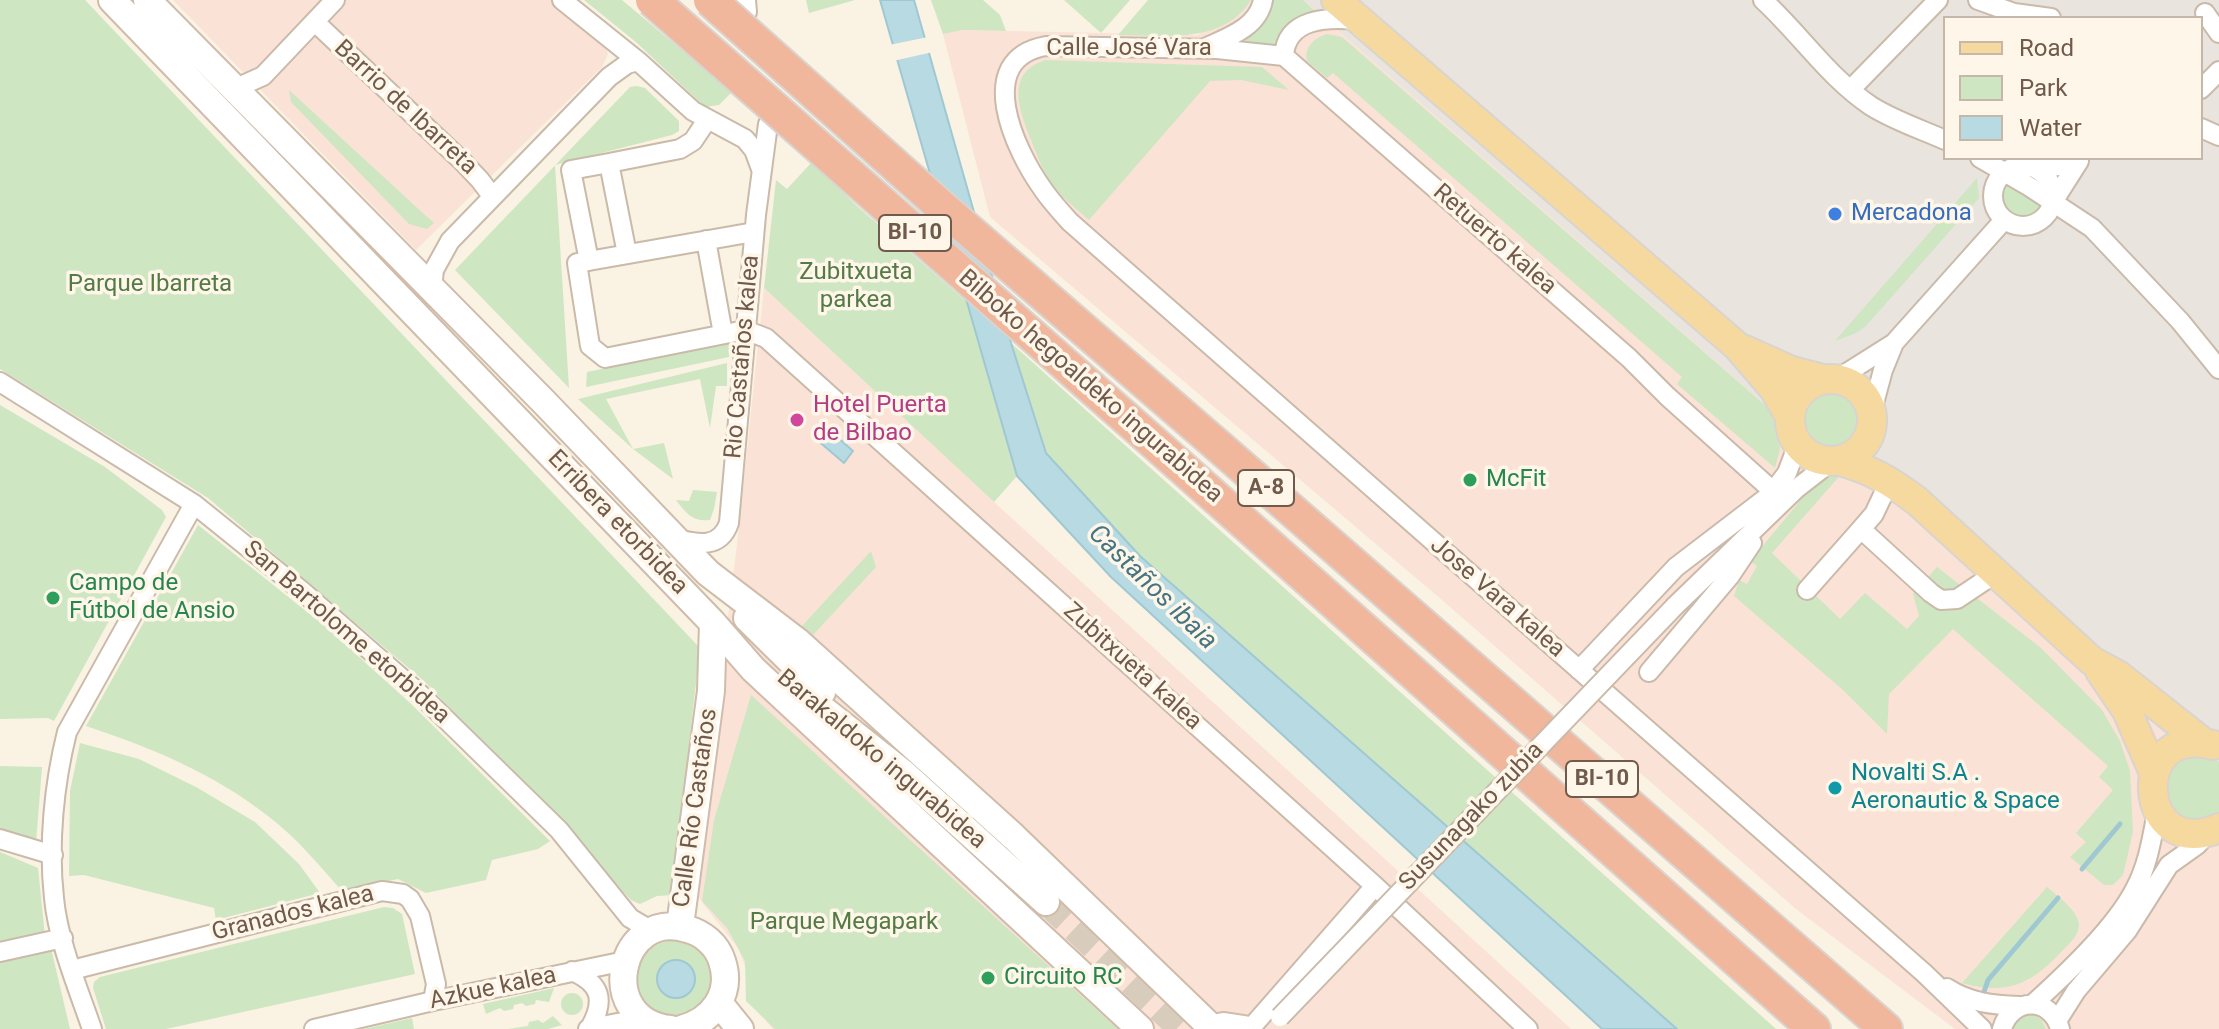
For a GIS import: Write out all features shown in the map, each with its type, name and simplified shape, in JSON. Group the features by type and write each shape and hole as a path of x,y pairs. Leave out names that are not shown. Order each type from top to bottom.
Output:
{"highway":[{"name":"Bilboko hegoaldeko ingurabidea","path":"652,0 1814,1029"},
{"name":"Bilboko hegoaldeko ingurabidea","path":"710,0 943,208 1543,727 1886,1029"}],"main road":[{"name":"Erribera etorbidea","path":"112,0 713,623 753,669 1140,1029"},
{"name":"Erribera etorbidea","path":"147,0 544,402 708,573 785,629 1014,837 1211,1028"},
{"path":"1349,8 1738,347 1774,389 1789,415 1790,430 1803,451 1817,459 1865,467 1890,480 2092,661 2127,711 2154,773"},
{"path":"1738,347 1792,371 1830,379 1860,390 1872,418 1877,443 1917,501"},
{"path":"1789,415 1801,391 1830,379"},
{"path":"1836,461 1861,448 1872,418"},
{"name":"Erribera etorbidea","path":"708,573 715,586 903,773"},
{"path":"711,691 713,623"},
{"name":"Barakaldoko ingurabidea","path":"713,623 903,773 1046,902"},
{"path":"2092,661 2118,675 2211,746"},
{"name":"Calle Río Castaños","path":"680,926 711,691 728,672 753,669"},
{"path":"2211,746 2188,743 2173,749 2161,759 2154,773 2152,799 2157,812 2179,830 2193,834 2216,830"},
{"path":"670,1029 645,1021 632,1009 624,994 622,977 625,961 640,938 652,931 680,926 696,931 710,941 720,954 725,978 719,1003 709,1016 694,1026 681,1029"},
{"path":"719,1003 740,1029"},
{"path":"1211,1028 1247,1029"}],"street":[{"name":"Barrio de Ibarreta","path":"234,89 263,76 335,0"},
{"path":"562,0 707,120 745,139 754,150 761,170"},
{"path":"1199,49 1249,26 1262,8 1263,0"},
{"path":"1763,0 1834,75 1870,105 1943,139"},
{"path":"1851,89 1938,0"},
{"path":"1978,0 2014,13 2036,16"},
{"path":"1284,56 1290,36 1302,25 1335,18 1349,8"},
{"path":"2205,13 2219,33"},
{"name":"Barrio de Ibarreta","path":"315,22 462,161 492,196"},
{"name":"Barrio de Ibarreta","path":"609,77 620,46"},
{"name":"Calle José Vara","path":"1070,222 1041,188 1020,151 1004,102 1004,80 1012,64 1032,49 1046,46 1199,49 1284,56"},
{"name":"Retuerto kalea","path":"1284,56 1629,358 1774,492"},
{"name":"Barrio de Ibarreta","path":"432,288 434,270 450,241 609,77 627,64 638,61"},
{"path":"2203,87 2219,71"},
{"path":"589,261 571,170 680,149 693,141 707,120"},
{"name":"Rio Castaños kalea","path":"672,538 709,543 719,540 729,523 754,232 768,124 756,135 745,139"},
{"path":"1984,160 2092,228 2180,321 2219,369"},
{"path":"2082,160 2041,219 2032,224 2013,224 2004,220 1993,199 1994,189 2005,172 2022,166 2049,168 2082,160"},
{"path":"609,163 627,254"},
{"path":"2032,167 2049,181 2053,202"},
{"path":"1830,379 1894,343 2004,220"},
{"name":"Jose Vara kalea","path":"1070,222 1654,734 1924,973 1982,1029"},
{"path":"745,330 605,358 590,346 577,263 754,232"},
{"path":"706,240 723,334"},
{"name":"Zubitxueta kalea","path":"745,330 773,344 1375,886 1528,1029"},
{"path":"1872,418 1883,370 1894,343"},
{"name":"San Bartolome etorbidea","path":"0,382 194,504 302,591 421,695 559,830 630,918 652,931"},
{"path":"1675,606 1774,492 1787,473 1798,444"},
{"path":"1675,606 1796,489 1836,461"},
{"path":"1807,590 1874,514 1890,480"},
{"path":"1579,670 1676,567 1774,492"},
{"path":"92,1029 72,970 54,900 58,766 67,732 194,504"},
{"path":"1649,672 1730,576 1768,518"},
{"path":"1861,529 1941,600 1957,599 1996,573"},
{"name":"Susunagako zubia","path":"1276,1023 1675,606"},
{"path":"2002,1029 2009,1013 2026,1005 2063,978 2129,899 2145,865 2157,812"},
{"path":"2058,1025 2076,991 2127,931 2169,865 2216,830"},
{"path":"0,839 53,855"},
{"path":"1247,1029 1375,886"},
{"name":"Granados kalea","path":"72,970 382,891 403,894 410,899 420,916 436,984 433,1001"},
{"path":"0,952 63,938"},
{"name":"Azkue kalea","path":"314,1029 625,961"},
{"path":"572,971 587,978 599,998 599,1012 589,1029"},
{"name":"Jose Vara kalea","path":"1924,973 1952,992 1971,1000 1986,1004 2026,1005"},
{"path":"2026,1005 2048,1009 2058,1025"},
{"path":"589,1029 645,1021"}],"shaded area":[{"path":"173,0 554,0 604,41 608,54 602,67 416,250"},
{"path":"1251,0 1303,0 1774,413 1833,420 2207,775 2219,776 2219,1029 1955,1029 1796,909 1442,600 990,217 943,34 963,30 1197,35"},
{"path":"1303,0 2219,0 2219,776 2207,775 1833,420 1774,413"},
{"path":"764,288 1571,1029 773,1029 766,1021 738,948 694,892 738,536"}],"green space":[{"name":"Parque Ibarreta","path":"0,0 85,0 700,648 672,895 657,896 640,904 631,900 424,681 208,498 0,369"},
{"path":"584,0 622,0 732,92 719,105 705,107 637,43"},
{"path":"806,0 855,0 809,13"},
{"path":"931,0 983,0 1000,15 1006,31 963,30 943,34"},
{"path":"1064,0 1130,0 1101,33"},
{"path":"1148,0 1251,0 1239,14 1209,31 1173,36 1118,35"},
{"path":"1273,0 1303,0 1317,13 1290,24 1274,48 1223,45 1266,14"},
{"path":"1327,34 1342,37 1774,413 1780,449 1775,468 1677,384 1682,377 1333,73 1327,78 1307,61 1311,44"},
{"path":"1045,60 1262,67 1289,90 1241,80 1210,81 1089,220 1049,180 1023,117 1018,94 1020,84 1032,66"},
{"path":"630,87 645,88 679,121 679,131 672,135 556,165"},
{"path":"289,90 434,223 427,229 409,224 291,102"},
{"name":"Zubitxueta parkea","path":"812,162 856,205 967,302 1017,476 994,502 764,288 776,180 787,189"},
{"path":"555,165 569,388 455,270"},
{"path":"1977,178 1979,198 1865,327 1835,341"},
{"path":"2009,181 2045,202 2036,212 2026,216 2009,212 2001,198"},
{"path":"729,343 729,357 586,387 587,372"},
{"path":"1011,343 1776,1029 1673,1029 1140,556 1046,453"},
{"path":"727,363 727,386 716,386 710,428 700,379 606,399 633,449 578,399"},
{"path":"1831,389 1854,398 1863,421 1854,444 1831,453 1808,444 1799,421 1808,398"},
{"name":"Campo de Fútbol de Ansio","path":"0,405 105,467 162,510 166,517 54,721 48,718 0,719"},
{"path":"664,443 673,479 633,449"},
{"path":"1844,471 1772,553 1840,619 1865,593 1907,629 1919,616 1913,594 1937,567 2041,648 2102,710 2120,741 2130,771 2133,832 2123,875 2113,885 2104,885 2070,857 2086,842 2076,833 2113,790 2099,777 2108,766 1953,629 1889,694 1887,734 1843,690 1734,596 1739,580 1747,584 1757,566 1750,561 1820,477"},
{"path":"693,490 717,492 710,520 694,518 676,500 689,501"},
{"path":"198,525 326,627 410,703 550,841 538,849 492,860 486,880 426,893 398,879 342,891 288,833 226,787 181,763 86,726"},
{"path":"871,551 876,567 813,635 802,626"},
{"name":"Parque Megapark","path":"751,695 1118,1029 775,1029 746,1001 745,961 727,928 702,901 714,820"},
{"path":"80,743 139,759 196,787 255,822 299,864 320,893 216,920 214,908 84,875 69,876 70,791"},
{"path":"2189,754 2213,757 2219,762 2219,815 2186,821 2169,808 2167,776 2173,766"},
{"path":"0,766 42,767 36,843 0,829"},
{"path":"0,852 38,868 45,936 0,946"},
{"path":"2047,887 2078,919 2079,929 2070,942 2040,972 2017,984 1992,988 1962,983"},
{"path":"384,907 402,914 415,974 166,1029 106,1029 93,988 100,977"},
{"path":"675,940 689,943 702,951 710,964 713,978 710,992 702,1005 689,1013 675,1016 661,1013 648,1005 640,992 637,978 640,964 648,951 661,943"},
{"path":"51,948 70,1029 0,1029 0,960"},
{"path":"554,988 549,1002 536,1000 535,1004 526,1006 522,1003 514,1005 513,1009 504,1011 500,1008 486,1014 483,1004"},
{"path":"568,993 576,993 583,1004 576,1015 568,1015 561,1008 561,1000"},
{"path":"2031,1014 2041,1019 2046,1029 2012,1029 2020,1017"},
{"path":"553,1016 562,1025 548,1029 508,1029 528,1026 529,1022 538,1020 543,1023"},
{"path":"412,1018 414,1029 364,1029"}],"water":[{"name":"Castaños ibaia","path":"880,0 914,0 1011,343 1046,453 1140,556 1677,1029 1602,1029 1111,577 1017,476"},
{"path":"826,427 853,451 844,463 816,439"},
{"path":"676,960 690,965 695,979 690,993 676,998 662,993 657,979 662,965"}],"pier":[{"path":"928,37 933,52 893,61 889,45"}],"waterway":[{"path":"2082,869 2120,824"},
{"path":"1984,992 1988,980 2058,898"}],"tunnel":[{"path":"1046,902 1181,1029"}],"place":[{"name":"Mercadona","path":"1835,214"},
{"name":"Hotel Puerta de Bilbao","path":"797,420"},
{"name":"McFit","path":"1470,480"},
{"name":"Campo de Fútbol de Ansio","path":"53,598"},
{"name":"Novalti S.A . Aeronautic & Space","path":"1835,788"},
{"name":"Circuito RC","path":"988,978"}]}
